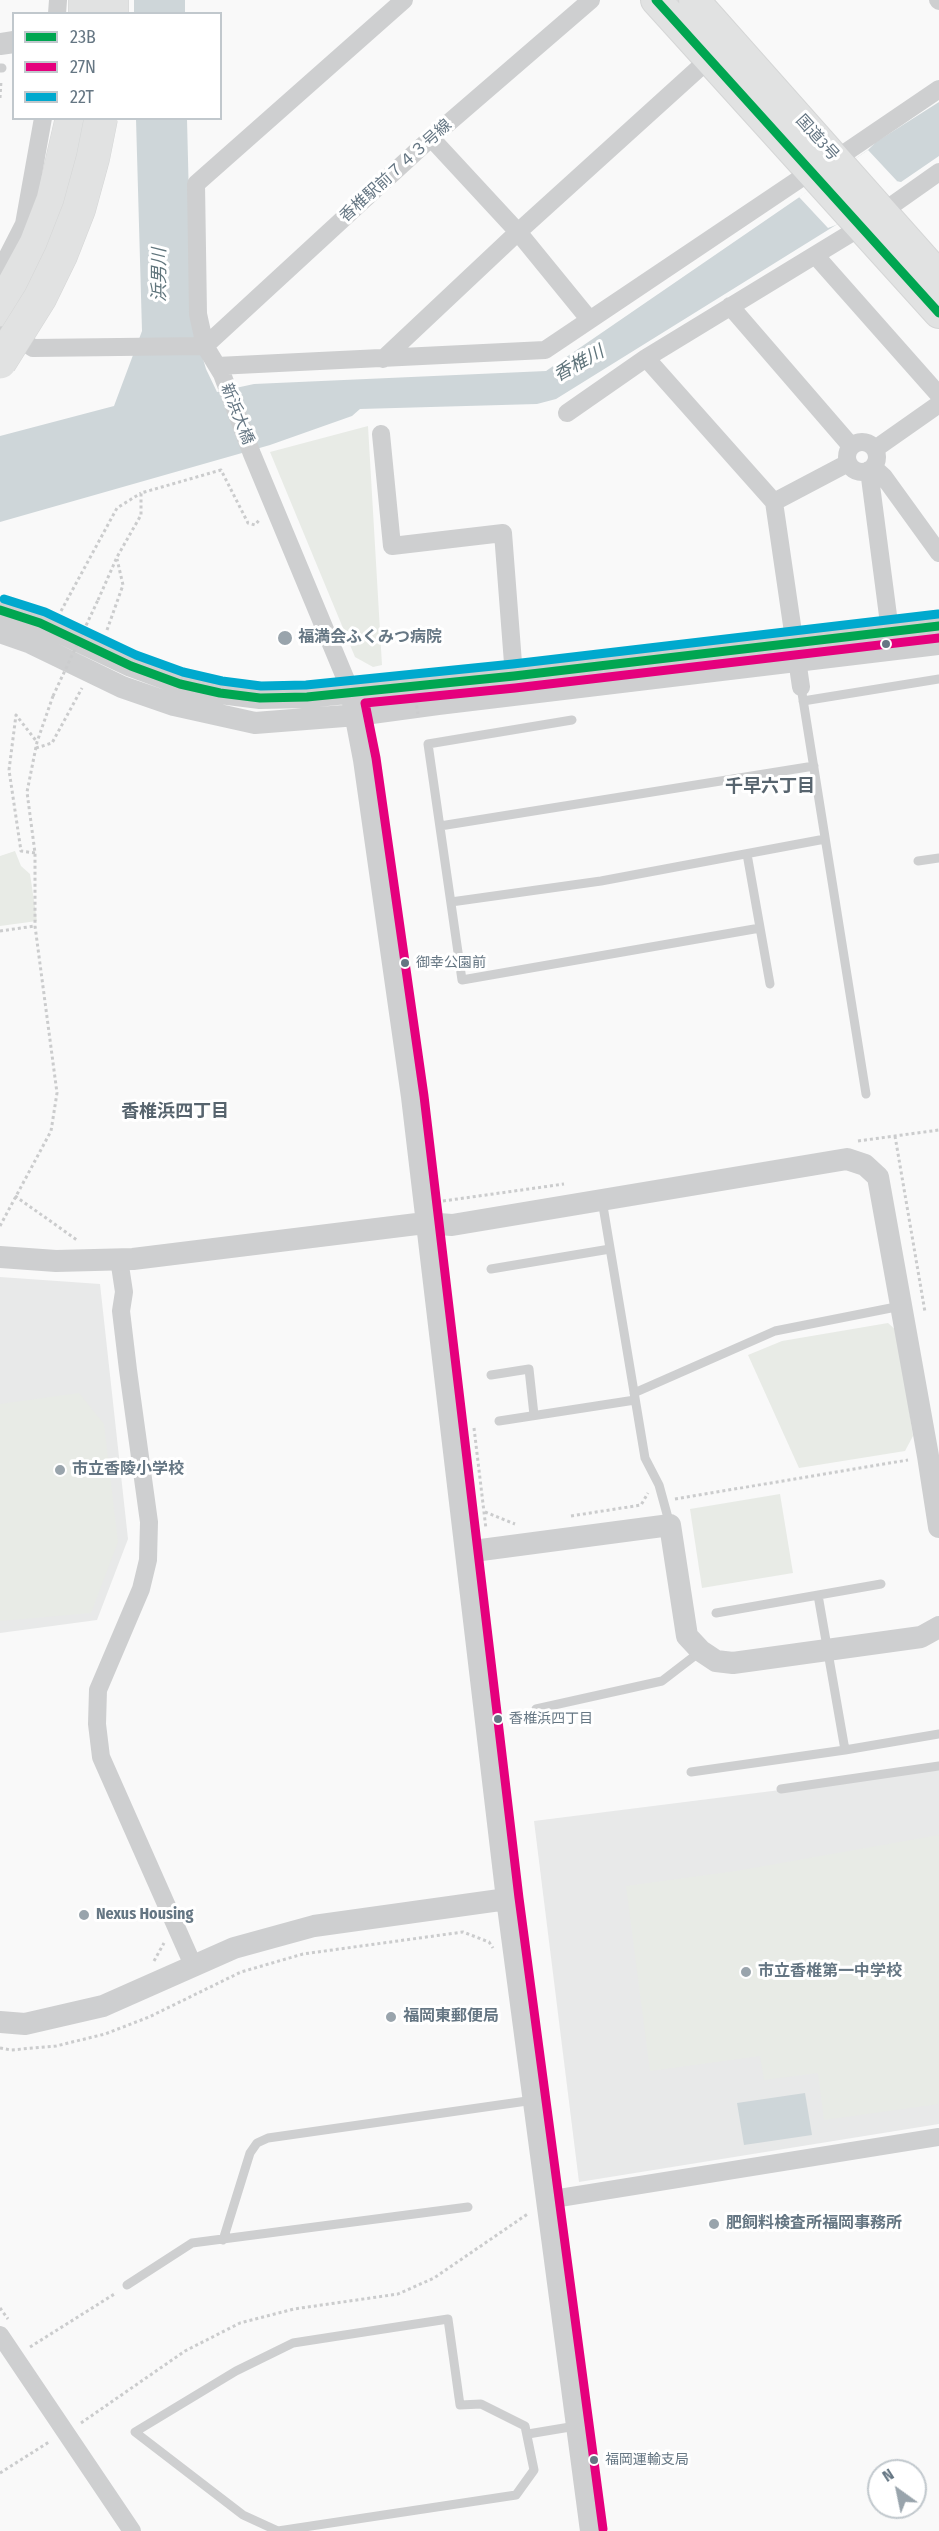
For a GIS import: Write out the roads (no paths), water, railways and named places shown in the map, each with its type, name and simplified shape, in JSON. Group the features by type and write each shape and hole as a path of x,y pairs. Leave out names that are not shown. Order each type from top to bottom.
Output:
{"highway":[{"name":"国道3号","path":"656,0 709,59 823,166"},
{"name":"国道3号","path":"694,0 823,166 871,220 939,313"},
{"path":"0,310 36,244 53,200 72,120"},
{"path":"0,362 40,298 61,255 79,209 101,120"},
{"name":"国道3号","path":"871,220 939,276"}],"street":[{"name":"新浜大橋","path":"351,692 252,454 220,370 205,346 198,314 196,184 404,0"},
{"name":"香椎駅前７４３号線","path":"205,346 431,138 591,0"},
{"path":"384,359 518,232 709,59"},
{"path":"220,370 545,350 939,88"},
{"path":"0,271 24,224 43,120"},
{"path":"431,138 518,232 589,319"},
{"path":"567,413 646,358 871,220 939,172"},
{"path":"814,255 939,395"},
{"path":"730,306 850,455 855,470 871,468 884,477 939,553"},
{"path":"0,326 33,348 205,346"},
{"path":"646,358 774,502 802,694"},
{"path":"875,448 939,404"},
{"path":"381,434 392,546 503,534 514,676"},
{"path":"774,502 850,455 864,441 875,448 877,458 871,468 890,631"},
{"path":"0,610 13,612 40,623 131,666 180,684 220,693 260,698 351,692 796,651 939,644"},
{"path":"0,632 31,643 122,687 174,705 255,723 357,715 796,651 890,631 939,626"},
{"path":"351,692 357,715 412,1096 425,1223 507,1899 591,2531"},
{"path":"0,1257 56,1261 112,1259 425,1223 452,1225 847,1159 865,1165 878,1178 939,1527"},
{"path":"112,1259 124,1292 121,1311 149,1522 148,1560 141,1589 98,1690 97,1724 101,1757 193,1965"},
{"path":"466,1552 670,1525 687,1636 701,1651 716,1661 733,1663 921,1637 939,1627"},
{"path":"0,2022 25,2024 103,2006 234,1948 314,1926 507,1899"},
{"path":"547,2200 939,2137"},
{"path":"0,2335 132,2531"}],"lane":[{"path":"866,1094 802,694 939,679"},
{"path":"572,720 428,744 462,980 760,928"},
{"path":"440,826 814,766"},
{"path":"451,902 601,881 825,839"},
{"path":"747,854 770,984"},
{"path":"918,861 939,858"},
{"path":"602,1200 645,1458 659,1485 670,1525"},
{"path":"491,1269 610,1249"},
{"path":"499,1421 635,1396 775,1331 901,1306"},
{"path":"491,1375 529,1370 534,1415"},
{"path":"716,1614 881,1584"},
{"path":"818,1595 845,1750"},
{"path":"536,1709 662,1681 701,1651"},
{"path":"691,1772 939,1734"},
{"path":"781,1789 939,1766"},
{"path":"223,2240 250,2153 257,2143 267,2138 534,2100"},
{"path":"127,2285 192,2243 468,2207"},
{"path":"448,2319 460,2405 481,2404 525,2426 528,2434 534,2470 516,2495 278,2531 243,2515 135,2432 236,2371 293,2343 448,2319"},
{"path":"528,2434 577,2426"}],"water":[{"path":"134,0 185,0 185,12 134,12"},
{"path":"939,102 939,156 901,182 896,181 836,225 556,399 537,404 360,409 352,416 270,445 0,522 0,436 114,406 142,331 136,120 187,120 192,321 206,369 217,392 254,384 546,371 868,150 876,142"},
{"path":"805,2093 812,2135 744,2145 737,2103"}],"place":[{"name":"福満会ふくみつ病院","path":"285,638"},
{"name":"御幸公園前","path":"405,963"},
{"name":"市立香陵小学校","path":"60,1470"},
{"name":"香椎浜四丁目","path":"498,1719"},
{"name":"Nexus Housing","path":"84,1915"},
{"name":"市立香椎第一中学校","path":"746,1972"},
{"name":"福岡東郵便局","path":"391,2017"},
{"name":"肥飼料検査所福岡事務所","path":"714,2224"},
{"name":"福岡運輸支局","path":"594,2460"}],"district":[{"name":"千早六丁目","path":"770,787"},
{"name":"香椎浜四丁目","path":"175,1112"}],"water label":[{"name":"浜男川","path":"160,275"},
{"name":"香椎川","path":"579,364"}]}
